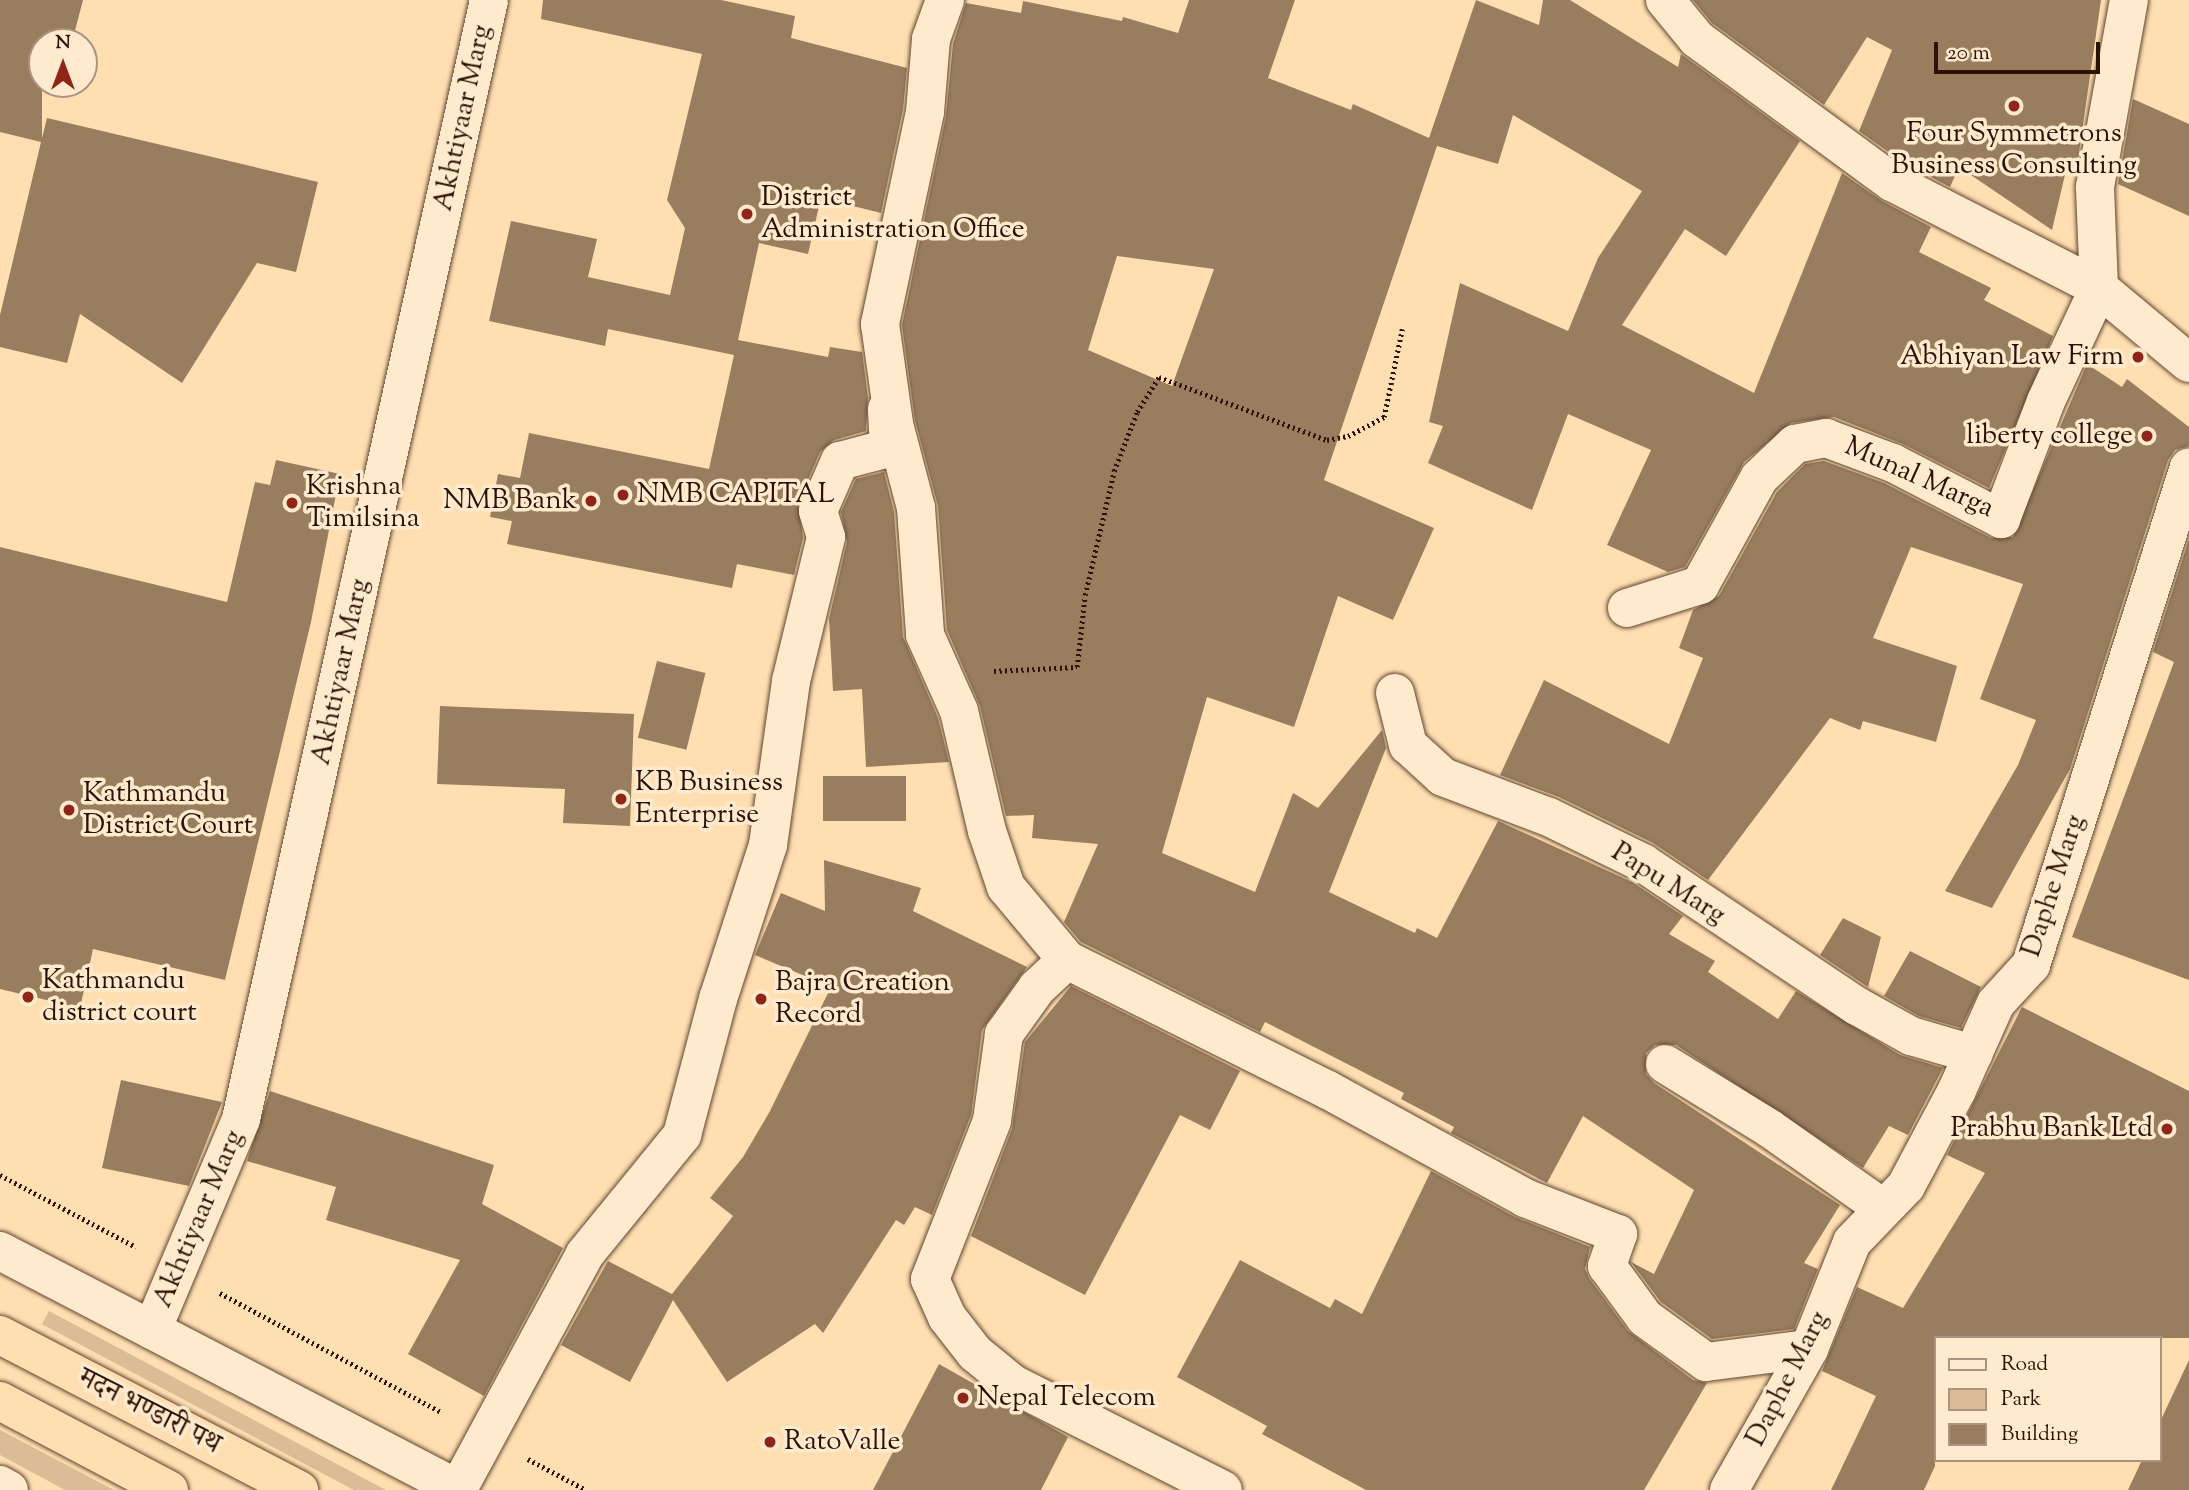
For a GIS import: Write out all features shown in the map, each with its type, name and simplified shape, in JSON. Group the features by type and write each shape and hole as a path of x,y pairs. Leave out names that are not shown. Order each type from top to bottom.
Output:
{"highway":[{"name":"मदन भण्डारी पथ","path":"0,1335 299,1490"},
{"name":"मदन भण्डारी पथ","path":"0,1401 169,1490"}],"street":[{"name":"Akhtiyaar Marg","path":"152,1330 241,1119 489,0"},
{"path":"945,0 931,39 925,112 880,324 894,424 916,508 925,635 959,711 987,831 1006,887 1067,960 1316,1084 1525,1198 1618,1234 1607,1266 1645,1318 1706,1363 1809,1349"},
{"path":"1665,0 1697,39 1892,181 2099,288 2189,363"},
{"path":"2099,288 2095,187 2129,0"},
{"name":"Munal Marga","path":"1627,608 1700,585 1759,478 1795,444 1826,438 1893,463 2001,519 2046,401 2099,288"},
{"path":"0,1251 459,1490 585,1254 682,1136 718,999 768,845 791,681 827,537 818,512 840,461 889,448 886,369"},
{"name":"Daphe Marg","path":"1729,1490 1809,1349 1852,1242 1906,1186 1996,1003 2031,965 2039,946 2130,640 2189,467"},
{"name":"Papu Marg","path":"1395,692 1408,745 1443,777 1549,817 1643,863 1857,1006 1911,1036 1973,1054"},
{"path":"1067,960 1037,988 1004,1034 992,1121 930,1279 947,1317 975,1353 1013,1384 1223,1490"},
{"path":"1665,1064 1769,1128 1883,1208"},
{"path":"0,1485 9,1490"}],"path":[{"path":"941,669 1077,667 1085,595 1114,471 1137,412 1159,377 1327,440 1348,436 1384,417 1402,330"},
{"path":"0,1175 586,1490"}],"green space":[{"path":"49,1311 385,1490 354,1490 42,1324"},
{"path":"0,1430 114,1490 65,1490 0,1455"}],"building":[{"path":"0,0 83,0 76,28 28,28 28,98 42,98 42,138 47,118 318,182 296,272 257,263 182,383 80,314 67,363 0,347 0,315 41,142 0,132"},
{"path":"543,0 721,0 795,16 791,38 907,68 903,109 881,213 821,198 808,254 759,243 738,340 828,357 830,347 862,352 868,398 866,431 834,440 820,452 798,503 803,538 794,575 737,564 732,588 507,544 512,521 490,517 498,474 520,478 529,433 709,469 734,355 608,329 605,346 489,321 511,221 597,239 588,277 670,295 685,228 667,200 702,54 541,19"},
{"path":"1189,0 1295,0 1268,78 1351,110 1353,104 1429,138 1476,0 1539,25 1543,0 1570,0 1678,67 1681,54 1800,141 1726,256 1685,229 1622,325 1754,393 1842,173 1882,201 1931,227 1919,252 1991,288 1984,300 2053,336 1989,488 1903,444 1834,417 1791,423 1744,462 1685,567 1668,572 1607,545 1651,450 1568,414 1532,510 1428,463 1443,426 1429,422 1460,283 1568,331 1598,258 1642,191 1513,115 1498,164 1437,146 1324,480 1434,528 1393,620 1338,596 1294,727 1207,697 1162,853 1255,892 1293,793 1318,808 1382,730 1386,748 1329,892 1415,933 1417,928 1437,938 1498,821 1632,882 1683,916 1669,934 1715,961 1708,972 1778,1019 1796,991 1900,1055 1943,1068 1908,1135 1889,1126 1863,1168 1676,1045 1655,1045 1646,1053 1646,1074 1654,1083 1840,1205 1804,1263 1818,1269 1794,1329 1712,1339 1661,1302 1631,1262 1654,1274 1694,1190 1583,1116 1547,1183 1451,1133 1454,1127 1401,1099 1404,1093 1265,1022 1260,1032 1081,942 1064,922 1098,844 1032,838 1034,815 1006,816 980,706 947,630 938,506 915,420 902,325 946,116 953,44 966,3 1021,13 1023,1 1122,21 1123,17 1178,33","holes":["1117,256 1214,269 1172,386 1088,350"]},
{"path":"1693,0 2101,0 2077,166 2068,162 2052,230 1959,167 1950,187 1904,163 1859,131 1892,50 1867,37 1824,105 1712,23"},
{"path":"2133,99 2189,124 2189,216 2118,184"},
{"path":"2087,364 2122,387 2127,379 2189,427 2189,446 2175,450 2168,460 2070,769 1992,908 1945,891 2018,765 2036,720 1980,699 2023,584 1911,547 1873,638 1957,666 1936,742 1863,721 1860,730 1830,718 1708,880 1653,843 1559,797 1500,775 1544,680 1669,744 1703,658 1679,648 1693,610 1719,596 1777,492 1805,464 1824,461 1884,483 1991,538 2013,537"},
{"path":"276,460 340,474 311,622 225,980 93,949 80,1008 0,989 0,547 227,602 255,482 270,485"},
{"path":"884,472 894,512 903,637 938,718 949,762 866,767 862,689 833,691 829,619 847,542 841,512 856,479"},
{"path":"2189,539 2189,980 2072,937 2174,662 2153,652"},
{"path":"657,661 706,673 686,750 638,738"},
{"path":"440,706 634,714 630,826 563,823 565,789 437,784"},
{"path":"823,776 906,776 906,821 823,821"},
{"path":"824,860 921,888 913,911 1027,967 982,1030 971,1115 932,1215 915,1207 904,1225 896,1220 823,1333 815,1324 727,1382 673,1300 630,1382 561,1345 608,1261 672,1294 733,1216 710,1198 743,1157 770,1111 831,987 755,955 781,893 825,911"},
{"path":"1843,918 1881,937 1868,987 1820,955"},
{"path":"1910,951 1981,987 1961,1028 1919,1016 1884,996"},
{"path":"1071,986 1240,1071 1210,1130 1180,1115 1085,1295 971,1236 1012,1129 1025,1042"},
{"path":"2022,1007 2189,1091 2189,1338 1934,1336 1935,1466 1924,1490 1831,1490 1876,1396 1822,1371 1857,1287 1903,1308 1985,1173 1947,1155"},
{"path":"121,1080 222,1102 189,1186 102,1168"},
{"path":"270,1091 494,1165 482,1204 563,1248 484,1396 408,1354 460,1260 326,1220 336,1187 247,1161"},
{"path":"1431,1171 1515,1217 1590,1247 1585,1269 1589,1278 1628,1331 1693,1380 1707,1383 1644,1490 1366,1490 1262,1434 1267,1426 1177,1377 1240,1260 1330,1308 1335,1299 1362,1314"},
{"path":"2189,1360 2189,1490 2128,1490 2141,1462 2161,1462 2161,1420"},
{"name":"Nepal Telecom","path":"939,1364 1068,1437 1041,1490 873,1490"}],"place":[{"name":"Four Symmetrons Business Consulting","path":"2014,106"},
{"name":"District Administration Office","path":"747,214"},
{"name":"Abhiyan Law Firm","path":"2138,357"},
{"name":"liberty college","path":"2147,436"},
{"name":"NMB CAPITAL","path":"623,495"},
{"name":"NMB Bank","path":"591,501"},
{"name":"Krishna Timilsina","path":"292,503"},
{"name":"KB Business Enterprise","path":"621,799"},
{"name":"Kathmandu District Court","path":"69,810"},
{"name":"Kathmandu district court","path":"28,997"},
{"name":"Bajra Creation Record","path":"761,999"},
{"name":"Prabhu Bank Ltd","path":"2167,1129"},
{"name":"Nepal Telecom","path":"963,1398"},
{"name":"RatoValle","path":"770,1442"}]}
